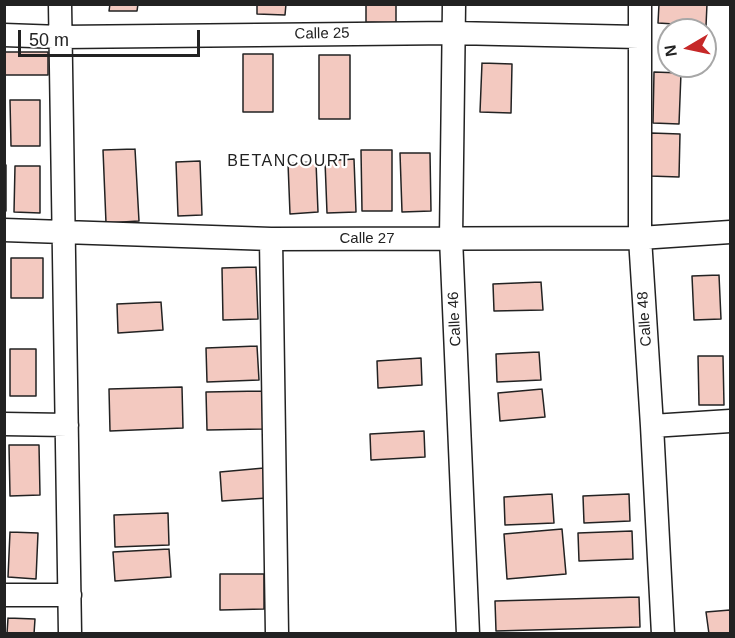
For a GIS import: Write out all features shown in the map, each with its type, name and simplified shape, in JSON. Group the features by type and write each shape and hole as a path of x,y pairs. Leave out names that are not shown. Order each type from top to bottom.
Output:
{"street":[{"path":"60,4 70,633"},
{"name":"Calle 46","path":"454,4 451,238 468,633"},
{"name":"Calle 48","path":"640,4 640,238 663,633"},
{"name":"Calle 25","path":"4,35 60,37 453,33 639,37"},
{"name":"Calle 27","path":"4,230 271,239 640,238 730,232"},
{"path":"271,239 277,633"},
{"path":"652,426 730,421"},
{"path":"4,424 67,425"},
{"path":"4,595 70,595"}],"building":[{"path":"110,4 138,4 137,11 109,11"},
{"path":"257,4 286,4 285,15 257,14"},
{"path":"366,4 396,4 396,23 366,22"},
{"path":"659,4 707,4 706,18 658,18"},
{"path":"4,52 48,52 48,75 4,75"},
{"path":"243,54 273,54 273,112 243,112"},
{"path":"319,55 350,55 350,119 319,119"},
{"path":"482,63 512,64 511,113 480,112"},
{"path":"654,72 657,72 657,78 681,78 679,124 653,123"},
{"path":"10,100 40,100 40,146 11,146"},
{"path":"651,133 680,134 679,177 650,176"},
{"path":"135,149 139,221 106,223 103,150"},
{"path":"361,150 392,150 392,211 362,211"},
{"path":"400,153 430,153 431,211 402,212"},
{"path":"354,159 356,212 327,213 325,161"},
{"path":"200,161 202,215 178,216 176,162"},
{"path":"316,162 318,212 290,214 288,163"},
{"path":"4,165 6,165 6,211 4,211"},
{"path":"15,166 40,166 40,213 14,212"},
{"path":"11,258 43,258 43,298 11,298"},
{"path":"256,267 258,319 223,320 222,268"},
{"path":"719,275 721,319 694,320 692,276"},
{"path":"541,282 543,310 494,311 493,284"},
{"path":"161,302 163,330 118,333 117,304"},
{"path":"257,346 259,380 207,382 206,348"},
{"path":"10,349 36,349 36,396 10,396"},
{"path":"539,352 541,380 497,382 496,354"},
{"path":"698,356 723,356 724,405 699,405"},
{"path":"421,358 422,385 378,388 377,361"},
{"path":"182,387 183,428 110,431 109,389"},
{"path":"542,389 545,417 500,421 498,393"},
{"path":"262,391 263,429 207,430 206,392"},
{"path":"424,431 425,457 371,460 370,434"},
{"path":"9,445 39,445 40,495 10,496"},
{"path":"264,468 267,498 222,501 220,472"},
{"path":"552,494 554,523 505,525 504,497"},
{"path":"629,494 630,521 584,523 583,496"},
{"path":"168,513 169,545 115,547 114,515"},
{"path":"562,529 566,574 507,579 504,534"},
{"path":"632,531 633,559 579,561 578,533"},
{"path":"10,532 38,533 36,579 8,577"},
{"path":"169,549 171,577 115,581 113,552"},
{"path":"220,574 264,574 264,609 220,610"},
{"path":"639,597 640,627 496,631 495,601"},
{"path":"730,610 730,634 709,634 706,612"},
{"path":"8,618 35,619 34,634 7,634"}],"district":[{"name":"BETANCOURT","path":"289,162"}]}
